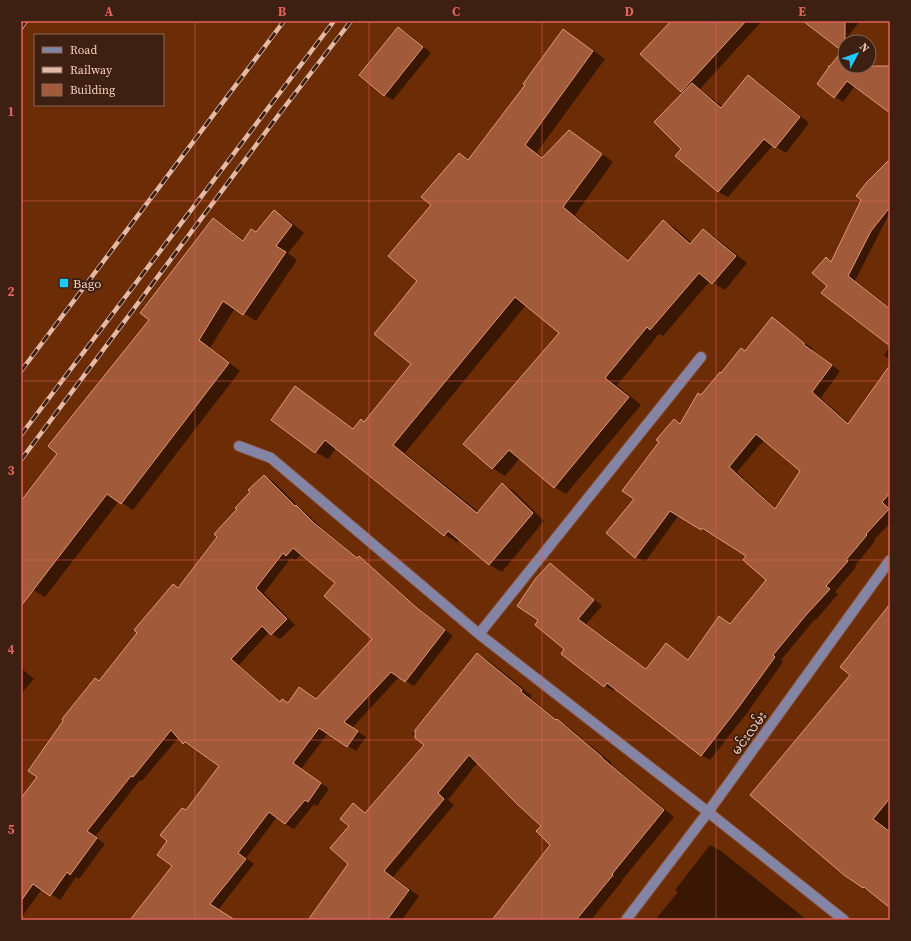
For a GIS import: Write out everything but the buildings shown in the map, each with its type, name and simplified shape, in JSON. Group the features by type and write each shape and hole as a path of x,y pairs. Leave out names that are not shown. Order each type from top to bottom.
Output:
{"street":[{"path":"479,634 701,357"},
{"path":"239,446 271,458 479,634 844,920"},
{"name":"မင်းလမ်း","path":"626,920 708,812 890,560"}],"railway":[{"path":"21,28 26,21"},
{"path":"21,371 284,21"},
{"path":"21,435 334,21"},
{"path":"21,460 280,113 351,21"}],"place":[{"name":"Bago","path":"64,283"}]}
